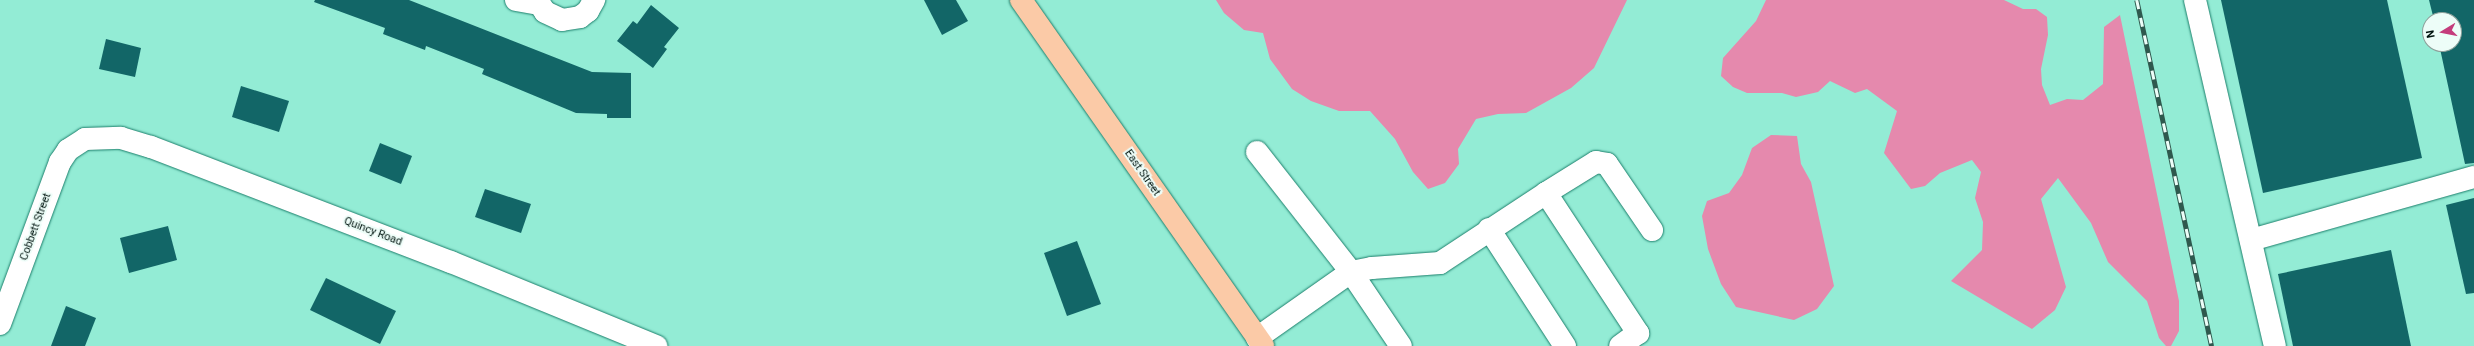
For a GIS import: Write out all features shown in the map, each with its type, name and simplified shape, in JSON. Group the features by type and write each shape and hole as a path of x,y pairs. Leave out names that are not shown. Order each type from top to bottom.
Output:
{"main road":[{"name":"East Street","path":"1021,0 1260,342"}],"street":[{"path":"516,0 538,2 553,17 571,20 588,11 594,0"},
{"path":"2195,0 2275,346"},
{"name":"Quincy Road","path":"85,139 121,138 151,146 451,262 656,346"},
{"name":"Cobbett Street","path":"0,324 60,162 68,150 85,139"},
{"path":"1257,152 1351,272 1401,346"},
{"path":"1260,342 1351,272 1372,268 1440,263 1489,229 1596,162 1607,164 1652,230"},
{"path":"2250,240 2474,177"},
{"path":"1546,193 1638,333 1620,346"},
{"path":"1489,229 1565,346"}],"shaded area":[{"path":"1216,0 1627,0 1594,68 1571,88 1526,113 1498,114 1476,119 1458,149 1459,164 1445,183 1428,189 1413,172 1395,139 1370,111 1339,111 1311,101 1292,89 1270,59 1263,33 1244,30 1224,13"},
{"path":"1766,0 2004,0 2023,9 2036,9 2047,17 2048,35 2041,69 2042,85 2050,105 2067,99 2083,100 2103,84 2104,27 2120,15 2179,301 2179,331 2171,346 2166,346 2159,338 2147,301 2108,262 2091,223 2058,178 2041,199 2066,287 2055,310 2032,329 1951,281 1982,250 1983,222 1975,198 1981,172 1972,160 1940,173 1925,186 1911,189 1884,153 1897,111 1867,89 1855,93 1830,81 1818,92 1796,97 1782,93 1747,93 1733,87 1721,76 1723,58 1756,21"},
{"path":"1771,135 1797,136 1801,164 1811,182 1834,286 1817,309 1794,320 1736,307 1721,284 1708,249 1702,216 1707,201 1729,193 1742,175 1752,148"}],"building":[{"path":"315,0 409,0 592,72 631,73 631,118 607,118 607,114 576,113 482,74 484,69 426,46 425,50 383,34 385,28 314,2"},
{"path":"924,0 956,0 968,21 942,35"},
{"path":"2221,0 2387,0 2422,158 2263,193"},
{"path":"2429,0 2474,0 2474,163 2465,164 2441,52 2462,52 2462,12 2432,12"},
{"path":"651,5 679,28 664,47 667,49 653,68 617,41 633,21 637,24"},
{"path":"106,39 141,48 135,77 99,69"},
{"path":"241,86 289,101 279,132 232,117"},
{"path":"380,143 412,156 401,184 369,171"},
{"path":"485,189 531,204 521,233 475,217"},
{"path":"2474,198 2474,293 2466,294 2446,205"},
{"path":"168,226 177,260 129,273 120,238"},
{"path":"1077,241 1101,304 1067,316 1044,253"},
{"path":"2391,250 2411,346 2293,346 2278,274"},
{"path":"326,278 396,311 380,344 310,310"},
{"path":"66,306 96,318 85,346 51,346"}],"railway":[{"path":"2137,0 2212,346"}]}
